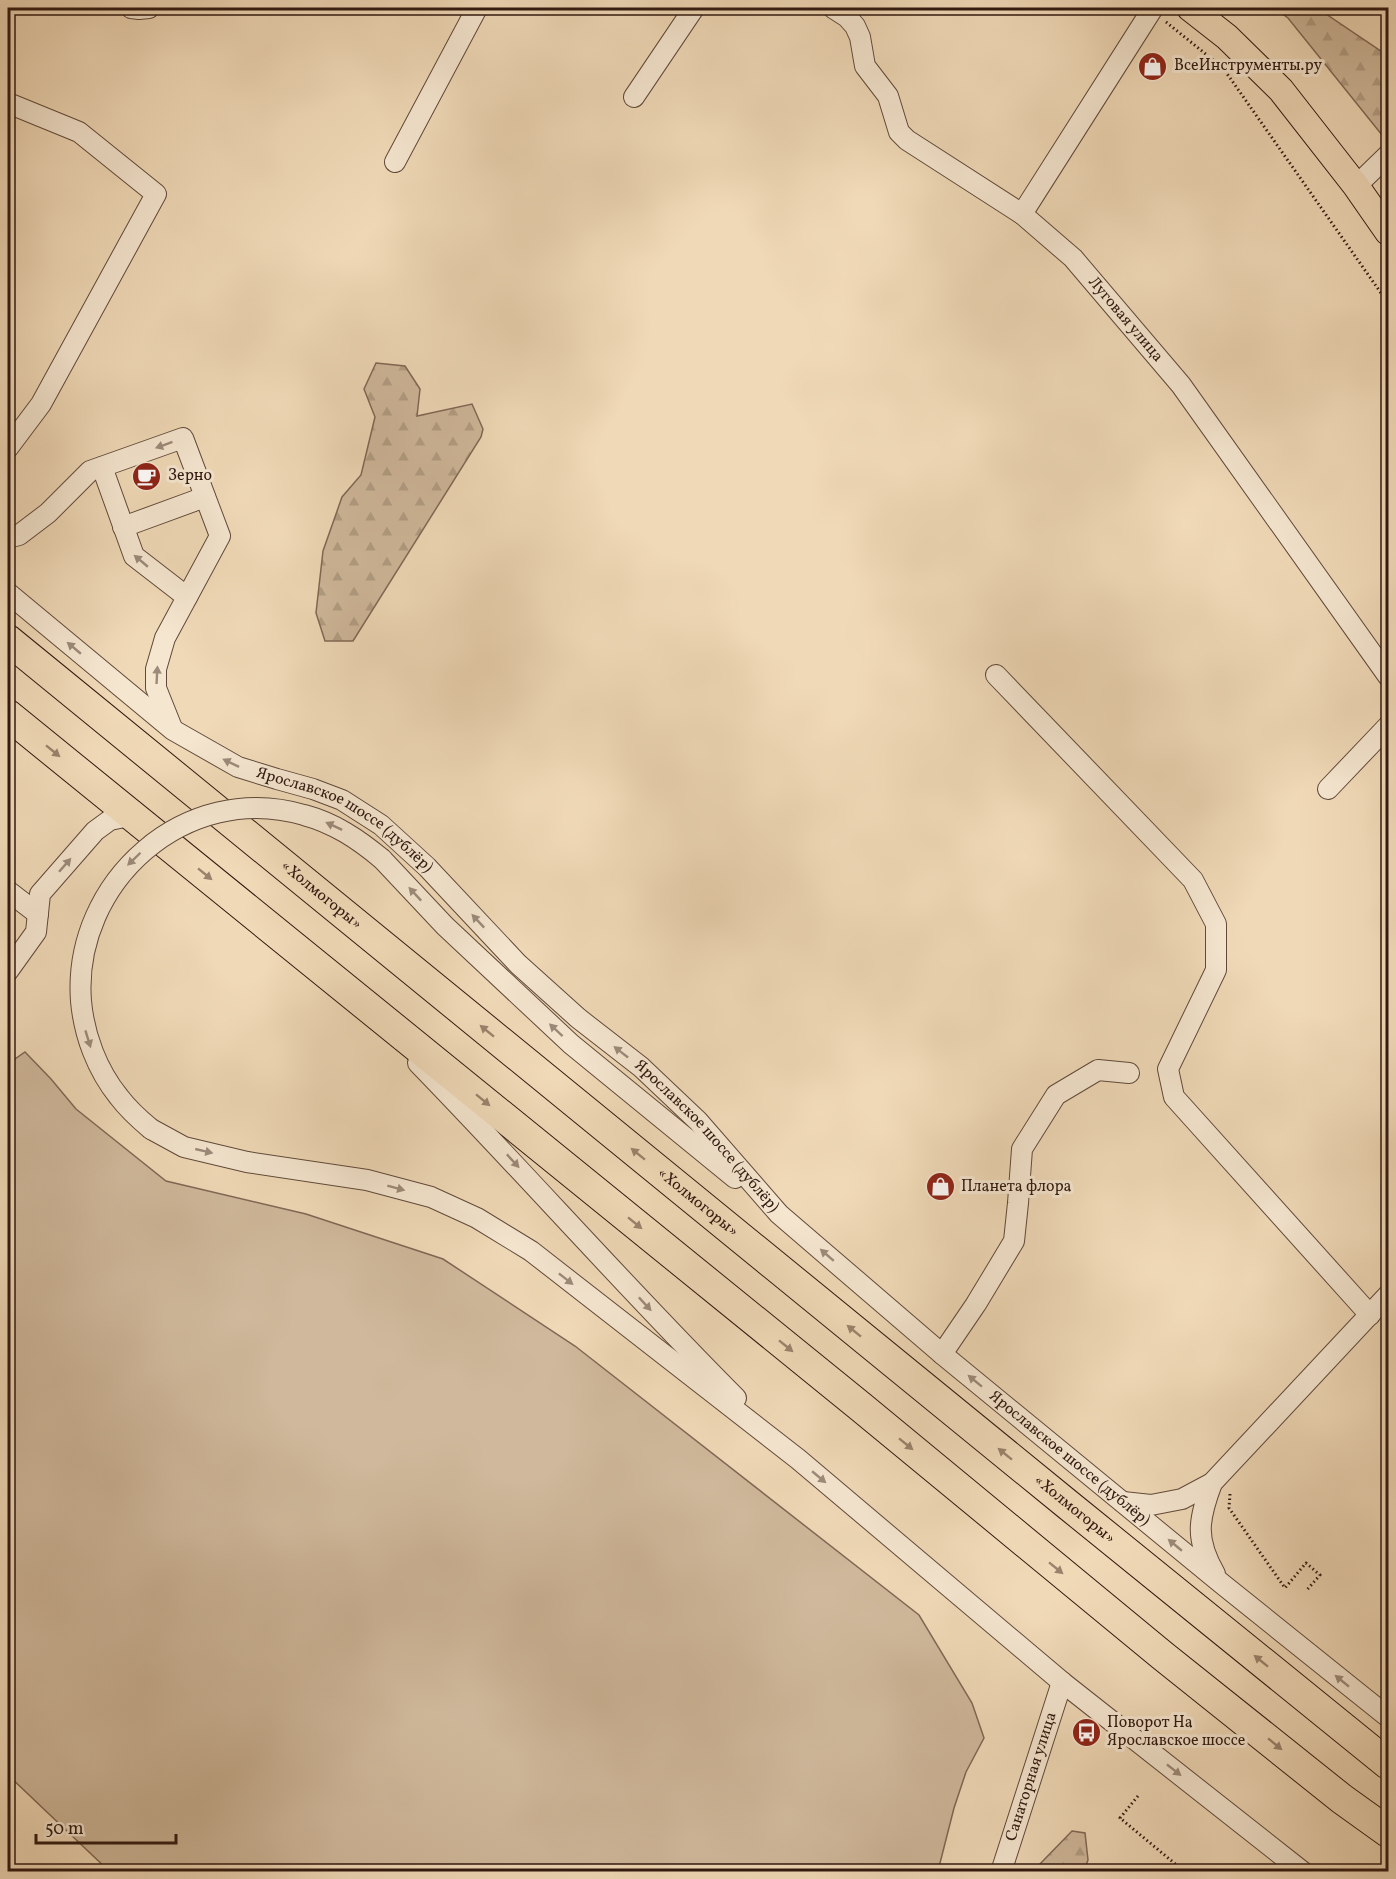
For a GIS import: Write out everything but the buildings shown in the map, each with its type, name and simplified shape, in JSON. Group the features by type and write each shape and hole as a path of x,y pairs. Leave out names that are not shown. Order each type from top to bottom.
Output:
{"highway":[{"name":"«Холмогоры»","path":"8,640 1021,1467 1389,1764"},
{"path":"8,715 861,1407 1163,1656 1342,1798 1389,1832"}],"main road":[{"path":"1190,8 1227,37 1281,90 1389,232"}],"street":[{"path":"131,8 149,8"},
{"path":"394,162 477,8"},
{"path":"634,97 694,8"},
{"name":"Луговая улица","path":"833,8 847,17 855,26 860,37 865,66 888,96 899,132 907,140 1022,214 1073,258 1181,385 1389,675"},
{"path":"1022,214 1153,9"},
{"path":"8,103 79,132 156,194 41,404 10,439"},
{"path":"1356,186 1389,155"},
{"path":"8,538 19,535 48,513 90,471 183,438 220,536 165,638 156,669 156,688 173,730"},
{"path":"102,467 134,556 187,597"},
{"path":"123,527 205,497"},
{"name":"Ярославское шоссе (дублёр)","path":"8,593 173,730 238,767 342,800 381,825 427,867 518,964 578,1018 641,1067 698,1121 779,1214 942,1354 1221,1583 1389,1717"},
{"path":"996,675 1193,880 1216,924 1216,969 1168,1070 1174,1097 1370,1315"},
{"path":"1328,789 1389,726"},
{"path":"779,1214 571,1044 445,926 382,859 355,837 324,821 302,814 256,808 210,815 188,823 148,846 123,871 103,899 93,920 81,965 80,988 86,1034 105,1077 126,1105 151,1128 184,1146 247,1162 367,1180 431,1197 477,1218 531,1251 798,1460 1062,1682 1303,1872"},
{"path":"8,971 36,932 40,894 95,831 110,820 124,817 141,822"},
{"path":"8,891 38,914"},
{"path":"340,984 502,1149 681,1343 798,1460"},
{"path":"942,1354 976,1304 1014,1241 1022,1149 1056,1095 1098,1070 1129,1073"},
{"path":"1221,1583 1204,1555 1200,1533 1203,1508 1221,1484 1389,1295"},
{"path":"1123,1502 1151,1505 1182,1499 1221,1484"},
{"name":"Санаторная улица","path":"1000,1872 1062,1682"}],"path":[{"path":"1153,9 1223,68 1389,303"},
{"path":"1221,1484 1228,1508 1285,1588 1306,1563 1320,1575 1306,1591"},
{"path":"1138,1796 1120,1818 1185,1872"}],"green space":[{"path":"1274,8 1317,8 1388,56 1388,137 1386,140 1288,18"},
{"path":"376,363 405,366 420,389 417,416 472,404 483,429 481,437 353,641 325,641 316,613 323,551 342,497 361,475 375,417 364,389"},
{"path":"25,1052 76,1109 166,1181 306,1214 443,1259 575,1346 919,1615 972,1703 984,1738 966,1772 938,1871 109,1871 8,1775 8,1064"},
{"path":"1072,1831 1085,1833 1088,1860 1084,1871 1036,1871 1040,1864"}],"place":[{"name":"ВсеИнструменты.ру","path":"1153,66"},
{"name":"Зерно","path":"147,476"},
{"name":"Планета флора","path":"940,1187"},
{"name":"Поворот На Ярославское шоссе","path":"1086,1732"}]}
